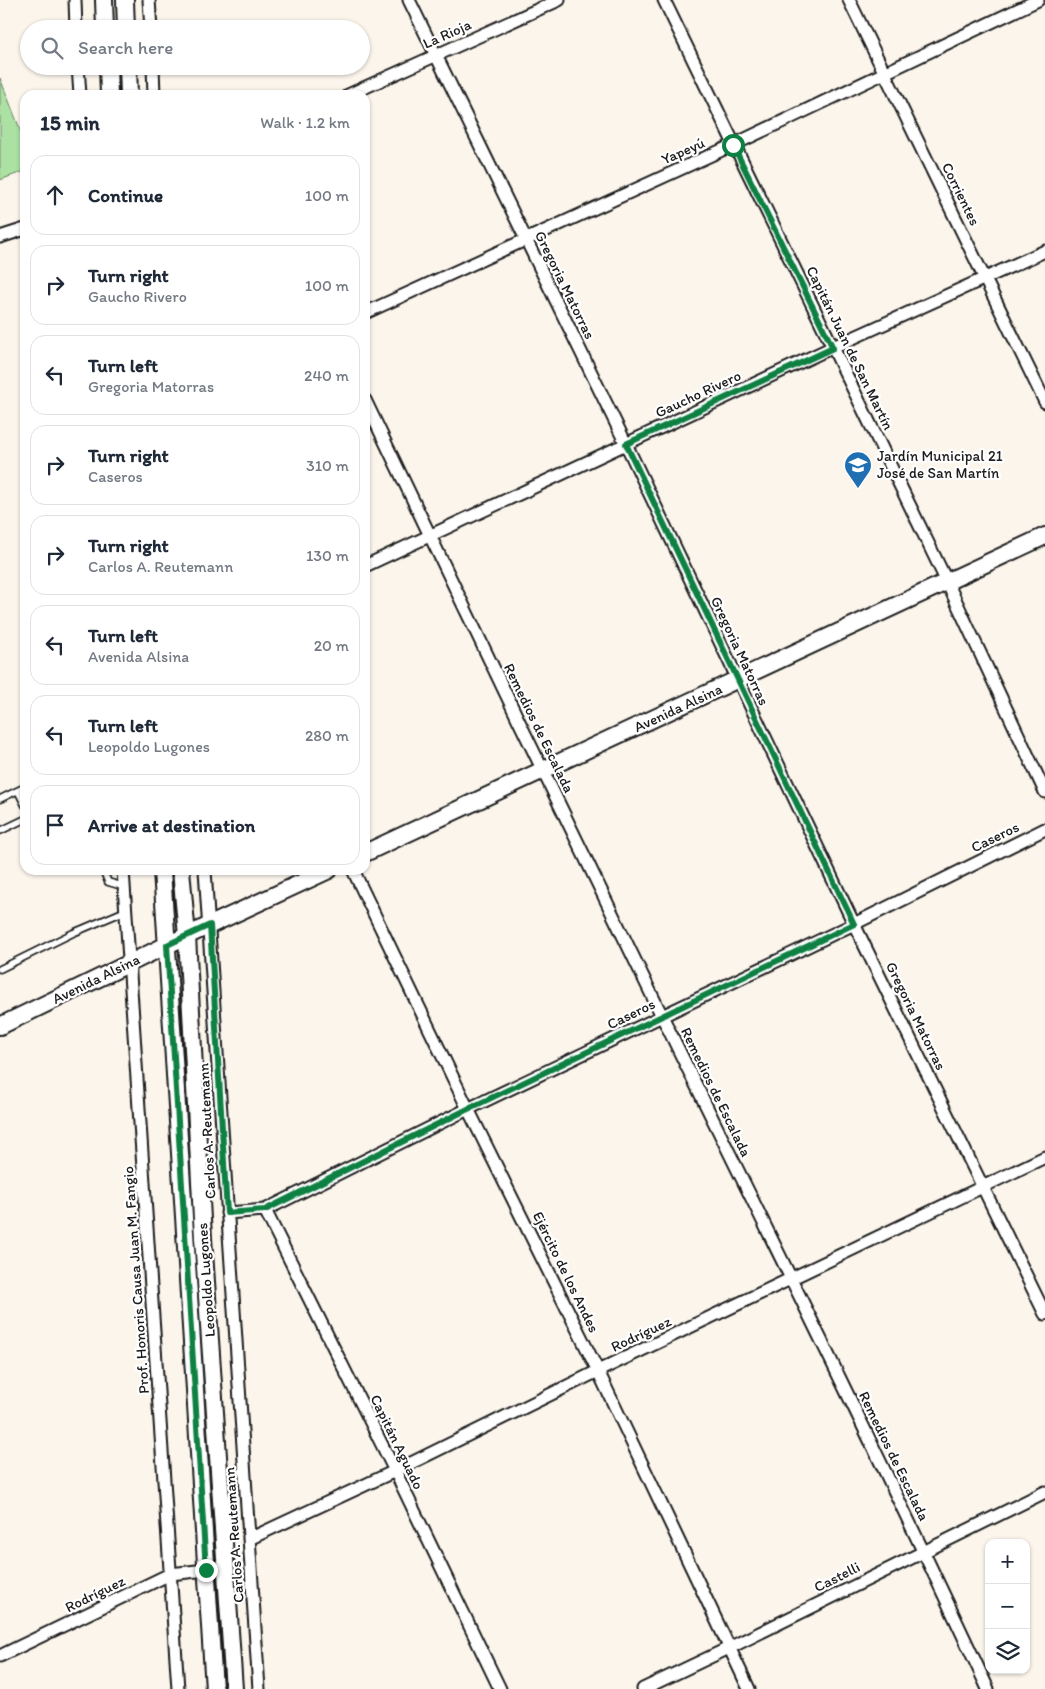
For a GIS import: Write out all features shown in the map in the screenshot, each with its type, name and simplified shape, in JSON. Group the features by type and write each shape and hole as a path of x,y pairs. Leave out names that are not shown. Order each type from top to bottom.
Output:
{"main road":[{"path":"104,0 105,20"},
{"path":"125,0 126,20"},
{"path":"108,75 109,90"},
{"path":"128,75 129,90"},
{"name":"Avenida Alsina","path":"370,851 738,681 1045,536"},
{"name":"Leopoldo Lugones","path":"162,875 214,1689"},
{"name":"Leopoldo Lugones","path":"181,875 187,936 203,1238 234,1689"},
{"name":"Avenida Alsina","path":"0,1026 167,945 318,875"}],"street":[{"path":"75,0 76,20"},
{"path":"150,0 151,20"},
{"name":"Gregoria Matorras","path":"409,0 626,444 854,924 1045,1314"},
{"name":"La Rioja","path":"359,90 559,0"},
{"name":"Capitán Juan de San Martín","path":"664,0 947,582 1045,792"},
{"name":"Corrientes","path":"849,0 1045,402"},
{"name":"Yapeyú","path":"370,312 733,145 1038,0"},
{"path":"79,75 80,90"},
{"path":"153,75 154,90"},
{"path":"0,237 20,231"},
{"name":"Gaucho Rivero","path":"370,564 1045,251"},
{"name":"Remedios de Escalada","path":"370,410 662,1016 924,1551 988,1689"},
{"name":"Caseros","path":"227,1213 265,1210 468,1109 854,924 1045,829"},
{"name":"Prof. Honoris Causa Juan M. Fangio","path":"124,875 178,1689"},
{"name":"Carlos A. Reutemann","path":"205,875 259,1689"},
{"name":"Ejército de los Andes","path":"355,875 468,1109 598,1371 749,1689"},
{"name":"Rodríguez","path":"249,1539 395,1471 1045,1156"},
{"name":"Capitán Aguado","path":"265,1210 395,1471 500,1689"},
{"name":"Castelli","path":"643,1689 1045,1492"},
{"name":"Rodríguez","path":"0,1656 170,1574 206,1570"}],"lane":[{"path":"0,799 18,791 20,795"},
{"path":"0,830 20,821"},
{"path":"105,875 108,882 125,887"},
{"path":"0,969 73,933 126,911"}],"green space":[{"path":"0,78 20,129 20,173 0,180"}],"place":[{"name":"Jardín Municipal 21 José de San Martín","path":"858,489"}],"route":[{"path":"206,1570 167,945 210,925 227,1213 265,1210 468,1109 854,924 626,444 833,348 733,145"}]}
